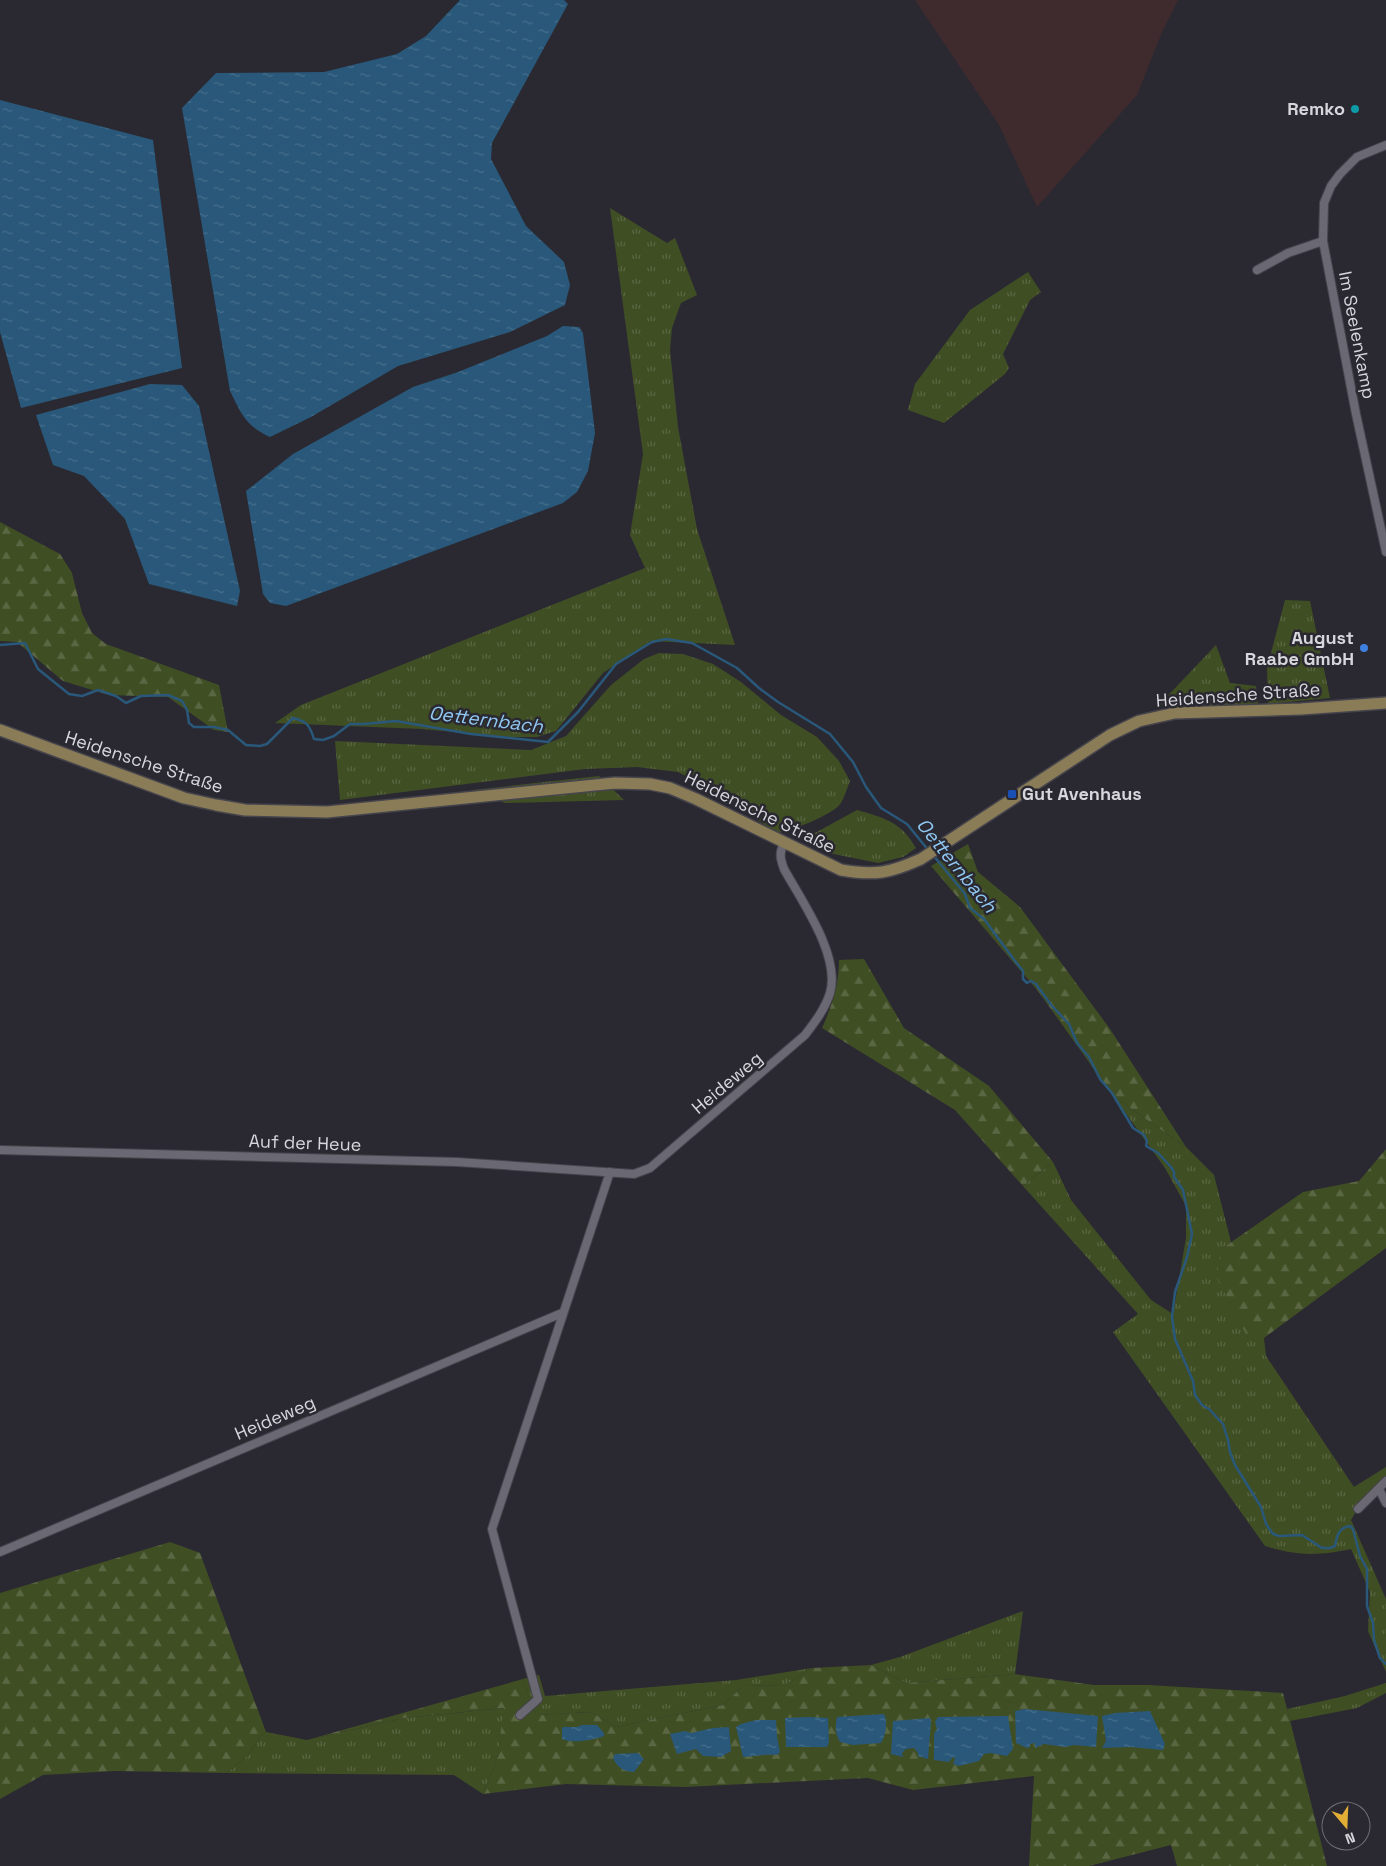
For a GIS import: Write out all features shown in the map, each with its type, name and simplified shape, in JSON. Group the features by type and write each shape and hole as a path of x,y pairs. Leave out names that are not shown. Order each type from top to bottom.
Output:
{"main road":[{"name":"Heidensche Straße","path":"0,730 184,798 245,810 284,812 344,811 630,782 650,784 670,788 696,799 841,870 879,873 900,869 921,859 1110,735 1140,721 1176,713 1386,704"}],"street":[{"name":"Im Seelenkamp","path":"1386,145 1357,157 1344,169 1331,186 1324,203 1323,240 1356,414 1386,552"},
{"path":"1257,270 1288,253 1323,240"},
{"name":"Heideweg","path":"610,1172 634,1174 650,1168 805,1036 821,1014 831,991 831,970 823,938 784,869 780,858 780,851 784,843"},
{"name":"Auf der Heue","path":"0,1150 457,1162 610,1172"},
{"path":"520,1714 538,1700 492,1529 610,1172"},
{"name":"Heideweg","path":"0,1552 562,1313"},
{"path":"1358,1509 1386,1481"},
{"path":"1379,1488 1386,1503"}],"shaded area":[{"path":"915,0 1178,0 1162,32 1137,95 1037,207 999,125"}],"green space":[{"path":"610,208 667,243 675,238 697,295 681,303 672,328 670,350 678,427 697,529 735,645 651,641 603,673 556,731 537,737 509,737 422,729 275,723 301,705 645,568 630,535 643,454"},
{"path":"1028,272 1041,292 1030,300 1003,354 1009,368 1005,374 944,423 908,410 915,384 970,310"},
{"path":"0,522 60,554 72,573 82,613 92,633 106,644 219,685 228,732 214,730 168,697 109,695 63,681 17,642 0,641"},
{"path":"1285,600 1310,601 1330,698 1268,704 1267,668"},
{"path":"1216,645 1230,683 1256,686 1258,705 1159,705"},
{"path":"659,653 683,654 713,664 741,682 781,715 817,737 839,761 850,781 845,795 837,808 801,826 777,833 722,796 678,772 637,767 585,769 340,800 335,741 531,750 566,736 611,685 644,659"},
{"path":"599,776 624,800 505,803 473,790"},
{"path":"857,810 891,822 904,832 916,848 903,857 878,863 824,852 813,842 815,833"},
{"path":"968,844 978,872 1020,907 1110,1029 1186,1147 1114,1097 1038,991 931,866"},
{"path":"864,959 904,1028 989,1086 1053,1162 1023,1186 955,1110 822,1028 834,995 838,978 839,960"},
{"path":"1114,1097 1186,1147 1214,1175 1231,1242 1220,1251 1248,1338 1264,1338 1266,1356 1354,1487 1386,1467 1386,1477 1365,1496 1351,1520 1386,1599 1386,1672 1368,1631 1370,1592 1351,1549 1308,1554 1287,1552 1265,1546 1113,1332 1138,1314 1023,1186 1053,1162 1071,1200 1151,1300 1173,1314 1186,1238 1186,1206 1165,1168"},
{"path":"1386,1149 1386,1248 1264,1338 1248,1338 1217,1278 1220,1250 1303,1192 1359,1181"},
{"path":"170,1542 200,1553 266,1732 247,1756 227,1773 115,1771 43,1775 0,1799 0,1593"},
{"path":"1023,1611 1015,1674 906,1683 871,1665 900,1657"},
{"path":"871,1665 906,1683 1015,1674 1094,1685 1148,1685 1283,1693 1321,1842 1321,1851 1323,1851 1327,1866 1177,1866 1171,1845 1089,1866 1029,1866 1034,1776 913,1790 868,1778 685,1787 566,1784 483,1794 497,1760 504,1708 404,1718 307,1740 523,1679 536,1715 591,1712 616,1727 723,1705 743,1686 785,1685 812,1668"},
{"path":"812,1668 785,1685 743,1686 723,1705 616,1727 591,1712 536,1715 523,1679 539,1675 545,1696 736,1680"},
{"path":"1386,1683 1386,1693 1357,1708 1290,1721 1287,1709 1345,1696"},
{"path":"505,1708 497,1760 483,1794 454,1775 227,1773 247,1756 266,1732 307,1740 404,1718"}],"water":[{"path":"460,0 564,0 568,4 492,143 491,159 526,226 564,262 570,285 565,305 510,332 398,366 311,417 270,437 250,424 230,391 182,108 216,73 324,72 397,54 426,36"},
{"path":"0,100 153,140 182,368 21,408 0,332"},
{"path":"563,326 579,327 583,333 595,433 588,471 577,492 563,503 286,606 270,603 263,594 246,491 293,454 413,387 458,372 547,336"},
{"path":"150,384 182,385 199,406 240,591 237,606 149,584 125,519 84,476 53,465 36,415"},
{"path":"1025,1709 1098,1716 1096,1747 1074,1745 1065,1747 1044,1744 1035,1748 1035,1743 1030,1744 1030,1747 1027,1748 1016,1743 1015,1711"},
{"path":"1150,1711 1165,1744 1163,1750 1131,1747 1102,1748 1106,1741 1102,1716 1115,1713"},
{"path":"884,1714 886,1728 881,1743 853,1745 840,1742 836,1730 837,1717"},
{"path":"1008,1716 1013,1749 1007,1756 990,1753 984,1754 979,1761 959,1766 953,1764 955,1759 953,1757 949,1762 934,1760 934,1734 937,1729 935,1722 938,1717"},
{"path":"785,1718 828,1718 829,1742 827,1747 786,1747"},
{"path":"930,1718 928,1759 918,1756 914,1748 906,1749 902,1753 903,1757 891,1754 893,1721"},
{"path":"756,1720 776,1720 780,1752 777,1755 743,1757 736,1727"},
{"path":"597,1725 604,1733 604,1736 577,1741 562,1739 563,1727"},
{"path":"729,1727 731,1751 721,1757 703,1756 696,1749 677,1754 670,1734 685,1731 691,1733 713,1728"},
{"path":"638,1753 644,1759 634,1772 621,1768 613,1758 615,1754"}],"waterway":[{"name":"Oetternbach","path":"0,645 25,643 38,669 69,694 82,696 98,690 116,696 126,703 141,696 168,695 182,701 187,710 189,723 194,727 214,727 228,730 246,745 260,746 267,744 293,718 307,725 314,739 323,740 334,736 350,724 396,721 471,734 548,742 578,712 616,664 652,642 666,639 692,643 737,668 778,702 830,734 853,762 866,787 881,808 907,824 929,851"},
{"name":"Oetternbach","path":"933,855 965,894 970,908 984,919 1023,971 1023,979 1027,983 1031,981 1036,984 1052,1006 1069,1024 1077,1043 1089,1057 1100,1079 1112,1093 1133,1128 1144,1135 1147,1141 1146,1146 1158,1153 1174,1172 1174,1177 1183,1190 1192,1234 1187,1257 1175,1292 1172,1317 1175,1339 1193,1381 1195,1395 1202,1405 1209,1409 1223,1424 1235,1465 1261,1507 1266,1524 1273,1534 1279,1536 1302,1535 1322,1548 1330,1548 1335,1546 1337,1536 1343,1529 1350,1526 1353,1529 1360,1556 1367,1569 1367,1606 1373,1623 1374,1640 1380,1658 1386,1664"}],"place":[{"name":"Remko","path":"1355,109"},
{"name":"August Raabe GmbH","path":"1364,648"},
{"name":"Gut Avenhaus","path":"1012,794"}]}
